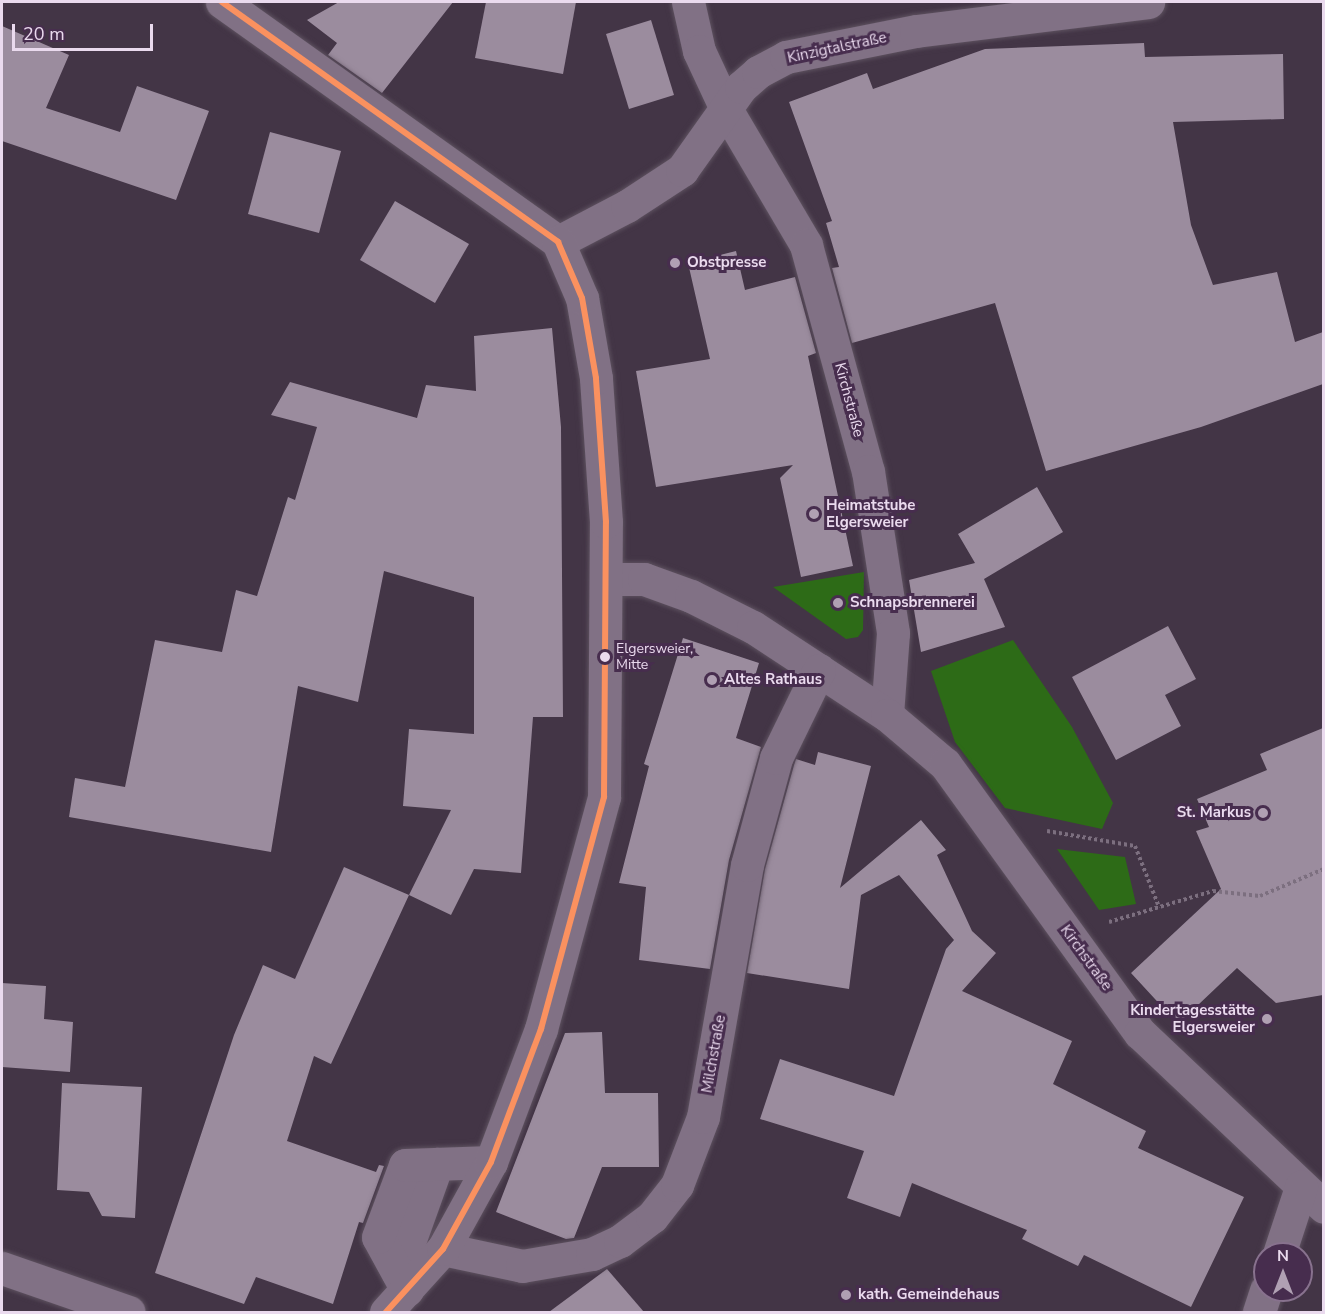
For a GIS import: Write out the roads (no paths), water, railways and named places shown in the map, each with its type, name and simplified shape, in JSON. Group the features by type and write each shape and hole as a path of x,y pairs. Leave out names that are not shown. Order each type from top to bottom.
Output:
{"street":[{"path":"222,2 558,242 582,298 596,378 606,579 604,797 545,1018 491,1162 443,1249 397,1292 378,1237 405,1166 491,1162"},
{"name":"Kirchstraße","path":"688,2 699,51 726,109 806,245 868,471 893,633 887,715"},
{"name":"Kinzigtalstraße","path":"558,242 627,206 682,170 726,109 758,72 786,57 916,31 1148,2"},
{"name":"Kirchstraße","path":"606,579 644,579 691,596 753,627 887,715 945,764 1140,1033 1312,1197 1286,1242"},
{"name":"Milchstraße","path":"443,1249 522,1266 592,1254 620,1241 652,1217 677,1185 703,1117 747,865 776,758 819,670"},
{"path":"2,1268 129,1312"}],"place":[{"name":"Obstpresse","path":"675,263"},
{"name":"Heimatstube Elgersweier","path":"814,514"},
{"name":"Schnapsbrennerei","path":"838,603"},
{"name":"Elgersweier, Mitte","path":"605,657"},
{"name":"Altes Rathaus","path":"712,680"},
{"name":"St. Markus","path":"1263,813"},
{"name":"Kindertagesstätte Elgersweier","path":"1267,1019"},
{"name":"kath. Gemeindehaus","path":"846,1295"}]}
